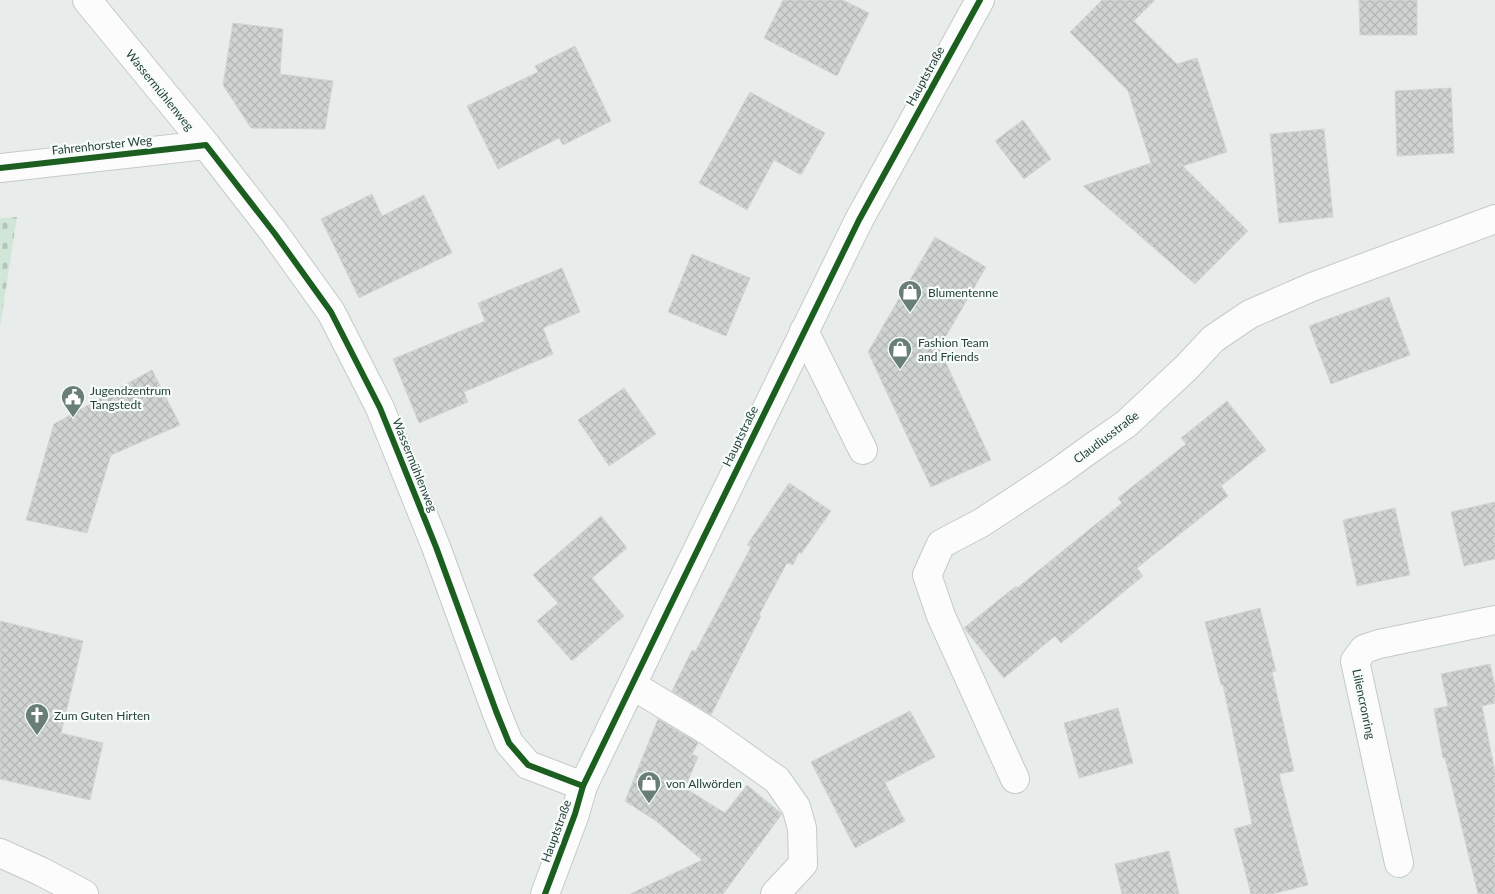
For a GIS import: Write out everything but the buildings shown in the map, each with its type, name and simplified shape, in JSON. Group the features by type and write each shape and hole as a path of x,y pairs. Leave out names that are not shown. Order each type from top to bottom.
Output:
{"street":[{"name":"Wassermühlenweg","path":"87,0 206,145 332,312 380,408 436,547 509,743 528,765 583,786"},
{"name":"Hauptstraße","path":"545,894 575,814 583,786 804,331 859,220 980,0"},
{"name":"Fahrenhorster Weg","path":"0,168 206,145"},
{"name":"Claudiusstraße","path":"1015,780 940,616 927,575 941,544 981,523 1057,473 1126,424 1188,367 1213,339 1250,314 1312,287 1495,219"},
{"path":"804,331 863,450"},
{"name":"Liliencronring","path":"1399,863 1355,661 1364,649 1379,644 1495,620"},
{"path":"632,685 708,731 777,780 796,807 802,828 803,864 775,894"},
{"path":"0,853 84,894"}],"green space":[{"path":"17,217 0,327 0,218"}],"cycle path":[{"path":"545,894 575,814 583,786 673,600 859,220 980,0"},
{"path":"0,168 206,145 275,234 331,312 380,408 436,547 509,743 528,765 583,786"}],"place":[{"name":"Blumentenne","path":"910,313"},
{"name":"Fashion Team and Friends","path":"900,370"},
{"name":"Jugendzentrum Tangstedt","path":"73,418"},
{"name":"Zum Guten Hirten","path":"37,736"},
{"name":"von Allwörden","path":"649,804"}]}
